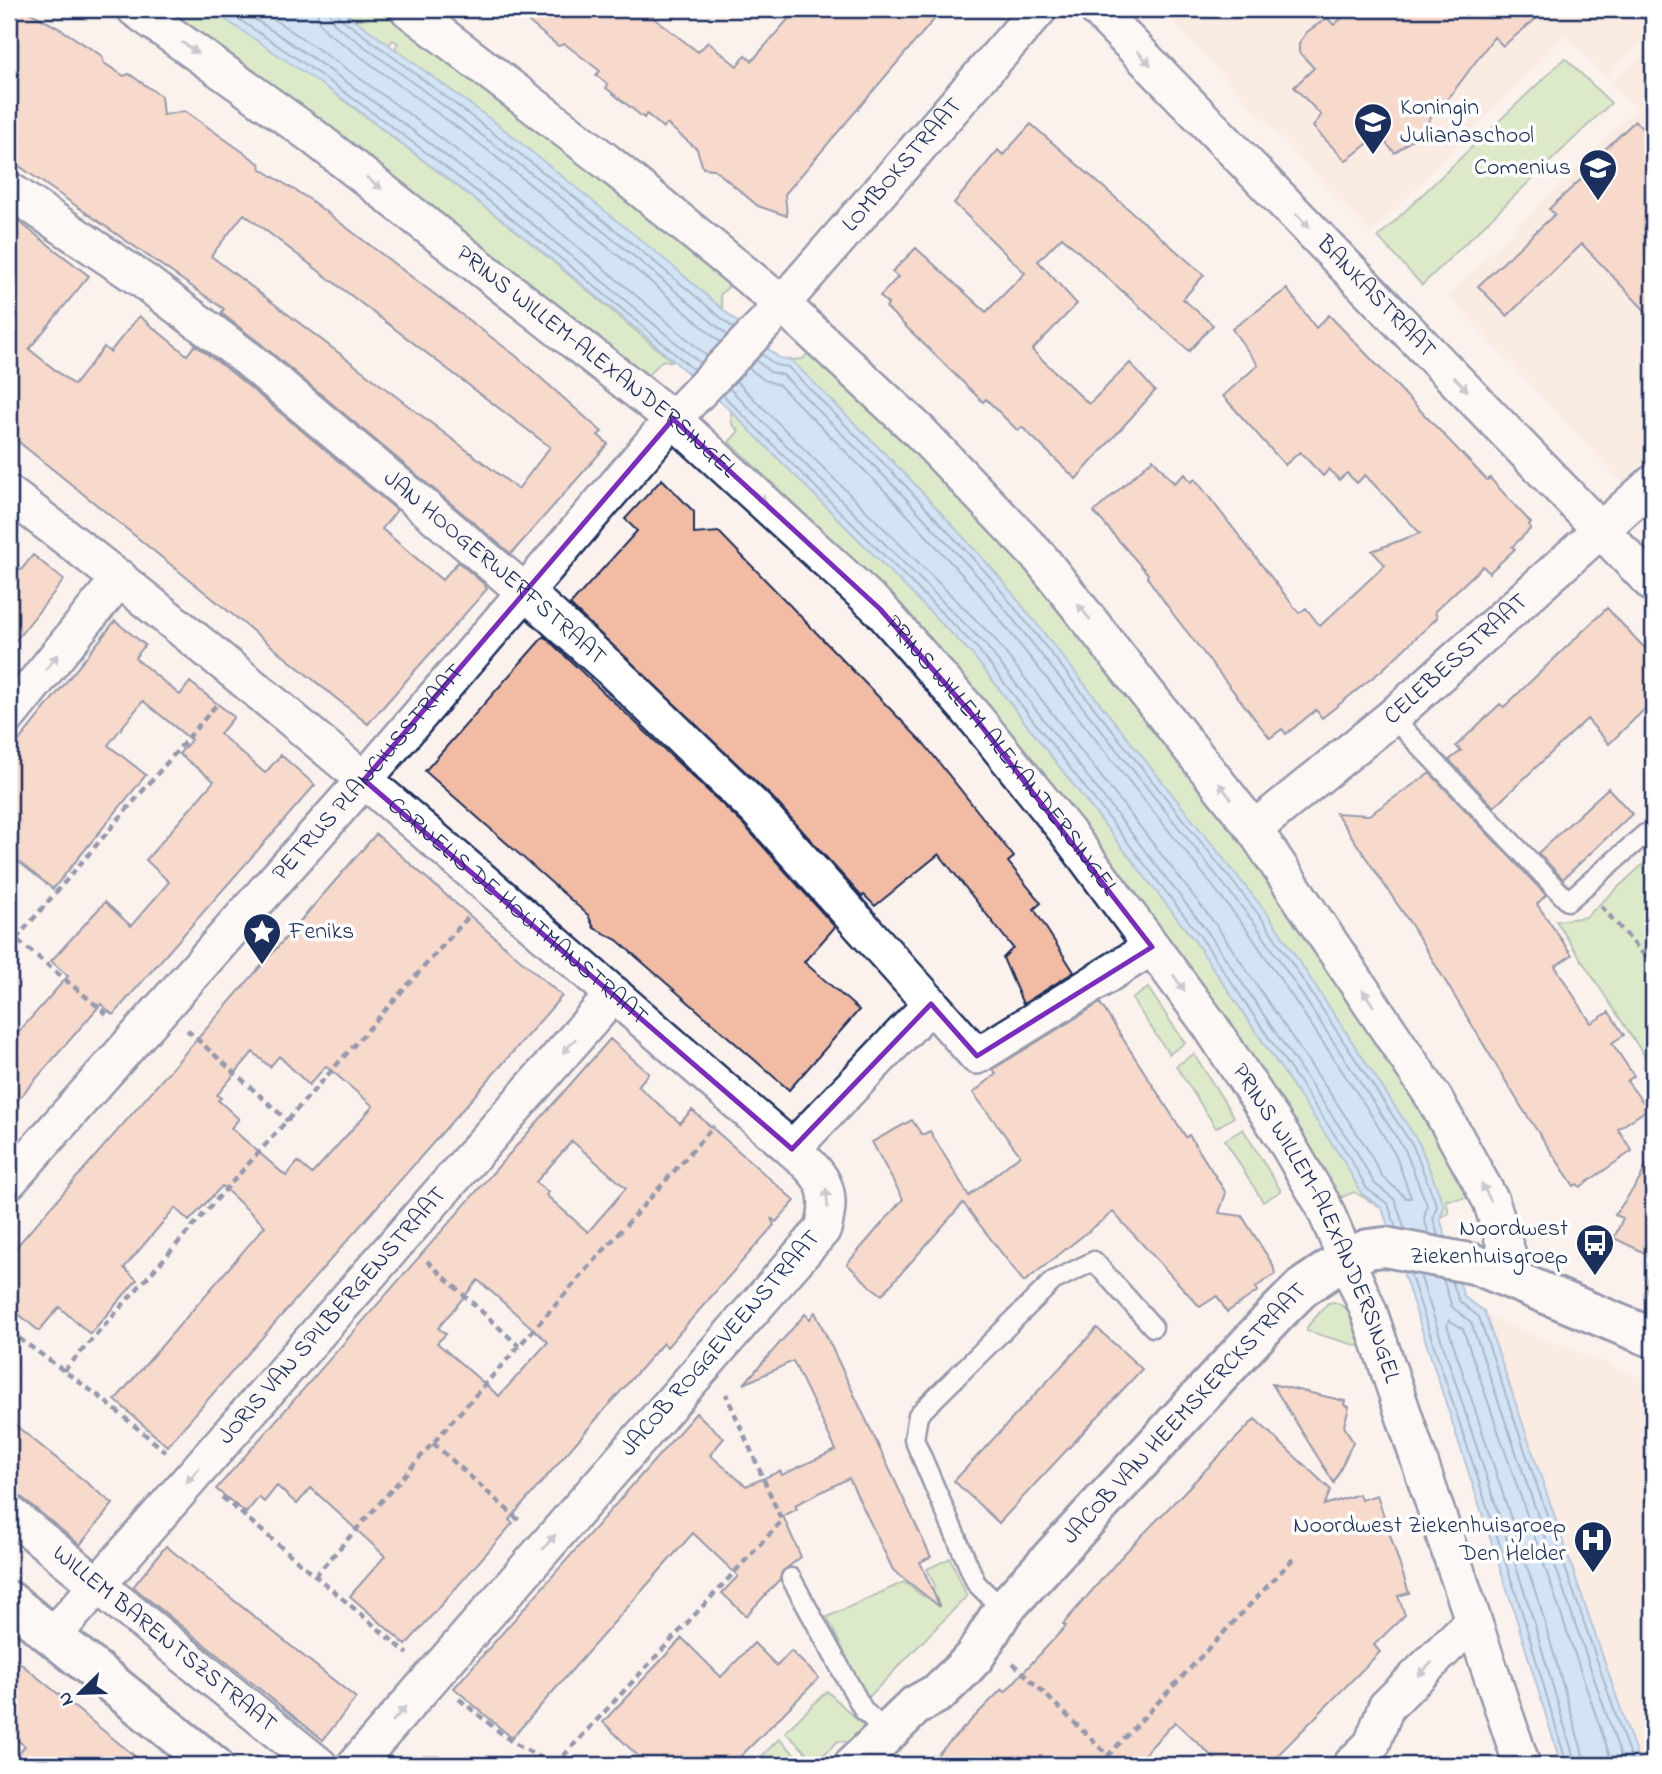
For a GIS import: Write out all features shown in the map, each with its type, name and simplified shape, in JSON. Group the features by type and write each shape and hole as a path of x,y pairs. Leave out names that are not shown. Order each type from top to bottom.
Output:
{"street":[{"name":"PRINS WILLEM-ALEXANDERSINGEL","path":"135,9 685,406 880,608 985,729 1067,832 1209,1024 1283,1135 1323,1205 1369,1312 1522,1765"},
{"path":"408,9 606,161 774,313 919,432 1041,559 1254,829 1434,1098 1491,1201 1516,1280 1653,1338"},
{"name":"LOMBOKSTRAAT","path":"774,313 1039,9"},
{"name":"BANKASTRAAT","path":"1097,9 1653,584"},
{"name":"JAN HOOGERWERFSTRAAT","path":"9,190 145,282 248,359 524,592 613,671 758,811 931,1003"},
{"name":"PRINS WILLEM-ALEXANDERSINGEL","path":"685,406 774,313"},
{"name":"PETRUS PLANCIUSSTRAAT","path":"9,1181 364,779 685,406"},
{"name":"CELEBESSTRAAT","path":"1254,829 1392,717 1653,483"},
{"name":"CORNELIS DE HOUTMANSTRAAT","path":"9,494 120,578 241,676 494,888 792,1149"},
{"path":"9,715 120,578"},
{"path":"792,1149 931,1003 977,1056 1152,947"},
{"name":"JORIS VAN SPILBERGENSTRAAT","path":"53,1636 614,994"},
{"name":"JACOB ROGGEVEENSTRAAT","path":"355,1765 823,1228 829,1208 825,1182 792,1149"},
{"name":"JACOB VAN HEEMSKERCKSTRAAT","path":"854,1765 916,1704 935,1665 985,1619 995,1624 1302,1288 1345,1259 1385,1247 1474,1264 1516,1280"},
{"name":"WILLEM BARENTSZSTRAAT","path":"9,1513 319,1765"},
{"path":"9,1601 213,1765"},
{"path":"1351,1765 1372,1744 1385,1707 1474,1621"}],"lane":[{"path":"1392,717 1569,901 1645,834"},
{"path":"995,1624 914,1439 918,1415 1053,1281 1094,1261 1153,1327"},
{"path":"791,1578 864,1711 887,1732"}],"path":[{"path":"16,939 241,676"},
{"path":"1584,887 1653,965"},
{"path":"64,1371 494,888"},
{"path":"9,933 136,1037"},
{"path":"163,1007 288,1121"},
{"path":"315,1576 736,1101"},
{"path":"401,1238 519,1346"},
{"path":"9,1331 64,1371 194,1475 513,1742 554,1765 782,1521 710,1357"},
{"path":"433,1443 547,1544"},
{"path":"1099,1765 1293,1559"},
{"path":"995,1624 1118,1765"}],"highlighted area":[{"path":"673,419 880,609 976,719 1152,947 977,1056 931,1004 792,1149 364,780"}],"shaded area":[{"name":"Koningin Julianaschool","path":"1161,9 1653,9 1653,33 1605,78 1566,35 1371,234"},
{"name":"Comenius","path":"1653,46 1653,454 1622,483 1448,296 1636,108 1609,84"},
{"name":"Noordwest Ziekenhuisgroep Den Helder","path":"1437,1296 1653,1382 1653,1765 1599,1765"}],"green space":[{"path":"153,9 210,9 297,65 519,233 673,362 663,360 647,376 435,208"},
{"path":"340,9 392,9 735,280 720,295 723,310 501,127 395,49 398,43 393,40 389,45"},
{"path":"1565,58 1611,103 1422,285 1378,237"},
{"path":"812,348 1029,565 1141,702 1432,1104 1475,1197 1446,1200 1449,1213 1440,1218 1444,1206 1419,1143 1269,916 996,573 909,478 791,360 803,359"},
{"path":"731,411 972,654 1194,940 1343,1160 1362,1194 1382,1208 1354,1192 1337,1199 870,576 729,442 739,431 732,424"},
{"path":"1653,855 1653,1069 1556,921 1586,917"},
{"path":"1148,988 1185,1043 1169,1054 1132,999"},
{"path":"1194,1054 1234,1117 1216,1128 1176,1066"},
{"path":"1243,1129 1281,1191 1263,1202 1225,1140"},
{"path":"1334,1302 1350,1313 1365,1343 1358,1346 1307,1331 1307,1327 1328,1303"},
{"path":"950,1558 967,1596 867,1699 827,1617 904,1582 924,1597 935,1586 927,1569"},
{"path":"827,1691 868,1730 852,1743 838,1741 816,1762 785,1732"},
{"path":"779,1739 806,1765 753,1765"}],"water":[{"path":"210,9 340,9 501,127 668,262 779,358 791,360 909,478 996,573 1269,916 1419,1143 1444,1206 1440,1218 1464,1297 1484,1311 1640,1765 1561,1765 1515,1614 1382,1208 1362,1194 1343,1160 1194,940 972,654 731,411 643,334 519,233 346,101"}],"building":[{"path":"9,9 24,9 102,56 104,63 124,76 129,74 161,96 163,115 185,111 260,164 261,169 309,199 516,356 602,432 598,435 608,444 511,554 221,313 224,309 9,159","holes":["244,214 550,447 518,489 211,256"]},
{"path":"513,9 642,9 698,52 708,42 737,66 745,55 752,61 797,9 943,9 785,194 787,216 758,206 714,169 703,168 697,149 667,124 663,128 647,114 644,118 606,88 608,85 596,75 600,71 565,44 558,46"},
{"path":"1352,9 1548,9 1503,46 1494,37 1436,115 1434,113 1420,133 1395,153 1378,135 1346,161 1313,127 1321,115 1294,87 1314,68 1299,52 1299,43 1307,32 1327,18 1334,25"},
{"path":"1635,121 1653,140 1653,319 1582,244 1507,316 1478,286 1555,214 1549,209 1590,171 1586,167"},
{"path":"1031,124 1204,275 1183,299 1213,325 1189,351 1062,237 1038,261 1077,304 1032,350 1089,404 1130,363 1155,391 1076,479 1022,427 1018,431 986,399 983,402 886,307 888,304 880,296 898,277 892,272 916,248 986,312 1025,273 954,203 998,150 1003,155"},
{"path":"9,214 89,276 29,349 74,385 104,347 110,352 139,316 187,355 195,345 235,375 397,510 382,529 442,580 458,562 484,584 487,589 368,724 9,434"},
{"path":"1287,289 1316,328 1329,315 1487,480 1490,478 1531,523 1531,528 1512,547 1515,549 1489,573 1483,566 1435,611 1437,618 1382,670 1322,718 1316,710 1286,734 1282,729 1270,738 1173,614 1147,577 1148,574 1094,512 1153,459 1174,483 1185,474 1191,482 1195,479 1299,613 1306,608 1320,626 1385,565 1372,551 1420,533 1365,475 1357,483 1347,473 1339,480 1329,469 1323,476 1300,452 1285,465 1223,396 1258,365 1232,329"},
{"path":"662,479 694,512 694,534 719,532 925,745 1014,857 1008,862 1041,903 1034,909 1074,972 1023,1004 1003,958 1013,948 939,854 875,906 864,895 862,897 772,797 570,605 637,531 625,519"},
{"path":"33,555 64,580 9,649 9,561 21,570"},
{"path":"1607,608 1653,657 1653,701 1609,744 1587,719 1494,807 1449,760 1461,751 1456,746 1500,704 1504,707"},
{"path":"115,621 145,645 135,658 180,695 190,682 234,717 220,734 265,773 281,755 315,785 113,1015 101,1004 9,1110 9,1043 68,976 51,961 105,902 131,926 169,882 146,860 214,781 179,754 191,740 143,701 108,745 146,775 53,889 9,854 9,753"},
{"path":"544,636 744,825 835,927 804,962 859,1010 789,1090 617,940 594,928 588,915 425,771"},
{"path":"1430,773 1546,895 1537,904 1572,955 1555,966 1591,1023 1609,1012 1624,1035 1612,1043 1634,1076 1627,1081 1648,1109 1618,1129 1632,1151 1580,1187 1577,1184 1574,1186 1522,1108 1412,926 1336,813 1369,815"},
{"path":"1608,788 1632,814 1563,879 1538,853"},
{"path":"376,834 562,996 167,1446 115,1400 265,1226 222,1186 189,1221 175,1208 124,1268 137,1280 90,1334 59,1307 39,1331 9,1306 9,1255","holes":["253,1052 270,1067 279,1056 309,1085 326,1066 373,1106 312,1174 298,1162 286,1176 231,1128 239,1119 218,1100 221,1098 217,1095"]},
{"path":"1100,1003 1186,1137 1189,1135 1226,1193 1219,1213 1242,1216 1273,1265 1275,1274 1256,1287 1258,1291 1227,1312 1217,1296 1200,1307 1113,1212 1024,1282 963,1203 882,1295 869,1285 847,1264 903,1199 872,1142 912,1120 922,1135 930,1131 969,1196 1020,1155 973,1093 996,1074 993,1069"},
{"path":"610,1039 649,1073 638,1086 680,1123 692,1110 795,1201 776,1222 771,1218 774,1225 667,1347 663,1343 509,1520 513,1523 406,1645 350,1596 385,1556 311,1488 297,1504 277,1486 264,1502 259,1497 246,1513 216,1489","holes":["572,1141 626,1188 588,1232 546,1195 548,1192 536,1182","478,1280 548,1342 499,1396 437,1343 446,1334 438,1328"]},
{"path":"1653,1149 1653,1257 1614,1238 1623,1218 1615,1215 1640,1179"},
{"path":"815,1312 931,1557 920,1562 940,1607 893,1570 849,1478 795,1505 797,1509 783,1516 801,1557 782,1572 780,1579 746,1616 722,1593 738,1576 693,1533 512,1738 454,1688 696,1413 724,1438 710,1455 746,1486 780,1471 782,1475 836,1450 793,1361 744,1384 805,1314 810,1319"},
{"path":"1097,1328 1142,1369 999,1523 954,1481"},
{"path":"1272,1384 1345,1401 1344,1405 1349,1407 1344,1426 1353,1442 1334,1483"},
{"path":"1255,1419 1331,1490 1324,1505 1359,1494 1361,1500 1377,1495 1409,1593 1398,1596 1405,1615 1374,1645 1380,1652 1268,1765 1221,1765 1175,1722 1134,1765 927,1765 1002,1689 1005,1692 1066,1626 1063,1624 1122,1556"},
{"path":"9,1420 113,1504 80,1545 9,1487"},
{"path":"166,1546 356,1698 323,1740 133,1587"},
{"path":"682,1638 721,1677 754,1643 777,1666 791,1651 819,1678 732,1765 647,1765 603,1722"},
{"path":"9,1654 146,1765 10,1765 25,1746 9,1734"}],"place":[{"name":"Koningin Julianaschool","path":"1373,156"},
{"name":"Comenius","path":"1598,202"},
{"name":"Feniks","path":"262,966"},
{"name":"Noordwest Ziekenhuisgroep","path":"1595,1277"},
{"name":"Noordwest Ziekenhuisgroep Den Helder","path":"1593,1574"}]}
